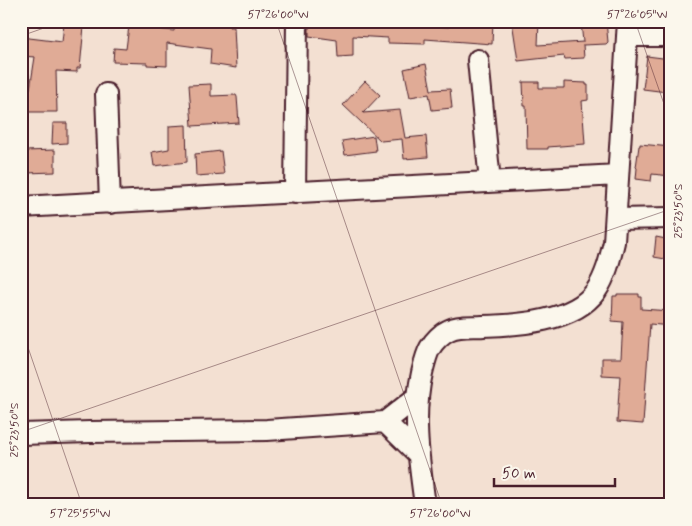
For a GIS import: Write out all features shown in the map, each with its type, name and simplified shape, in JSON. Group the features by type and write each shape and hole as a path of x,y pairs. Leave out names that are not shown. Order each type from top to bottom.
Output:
{"street":[{"path":"295,193 297,21"},
{"path":"425,505 418,454 418,396 425,361 431,347 439,336 450,329 504,326 552,319 576,308 595,293 607,270 614,242 627,29 671,36"},
{"path":"478,60 490,182"},
{"path":"106,94 110,203"},
{"path":"21,207 618,175"},
{"path":"616,219 671,218"},
{"path":"21,434 267,430 385,422 418,396"},
{"path":"385,422 418,454"}],"building":[{"path":"175,21 230,21 229,27 234,27 236,68 210,64 211,49 167,43 167,66 147,65 147,63 113,62 114,48 126,49 129,26 174,31"},
{"path":"309,21 411,21 411,25 449,27 450,21 493,21 492,44 425,39 425,44 388,43 388,38 353,36 353,56 338,57 337,40 309,36"},
{"path":"512,21 539,21 538,45 583,42 581,23 584,23 584,21 606,21 608,42 606,44 583,45 584,58 565,59 564,56 518,61"},
{"path":"64,24 84,26 80,68 77,68 77,72 56,71 57,112 23,112 22,89 30,89 35,57 21,56 21,37 62,42"},
{"path":"647,56 670,59 667,92 643,89"},
{"path":"426,64 431,90 450,89 452,108 432,110 429,94 410,97 404,69"},
{"path":"365,81 380,95 363,113 400,110 405,138 426,136 428,157 404,159 402,139 381,141 343,105"},
{"path":"523,82 539,82 539,88 564,88 564,82 586,83 588,85 588,100 582,101 585,144 548,147 548,149 527,149 526,106 524,106"},
{"path":"211,84 211,96 236,95 239,123 192,126 189,85"},
{"path":"53,123 67,123 67,143 52,144"},
{"path":"186,125 187,162 154,166 152,152 169,149 169,126"},
{"path":"374,136 376,151 345,155 342,141"},
{"path":"640,144 671,147 671,176 652,174 651,181 636,179"},
{"path":"55,150 55,172 26,173 25,151"},
{"path":"221,151 224,174 196,176 195,154"},
{"path":"656,237 671,240 671,260 654,257"},
{"path":"617,294 639,294 639,297 641,297 641,309 671,311 671,326 650,324 643,424 617,422 620,376 602,375 602,358 621,358 623,322 612,321 613,296 617,296"}]}
